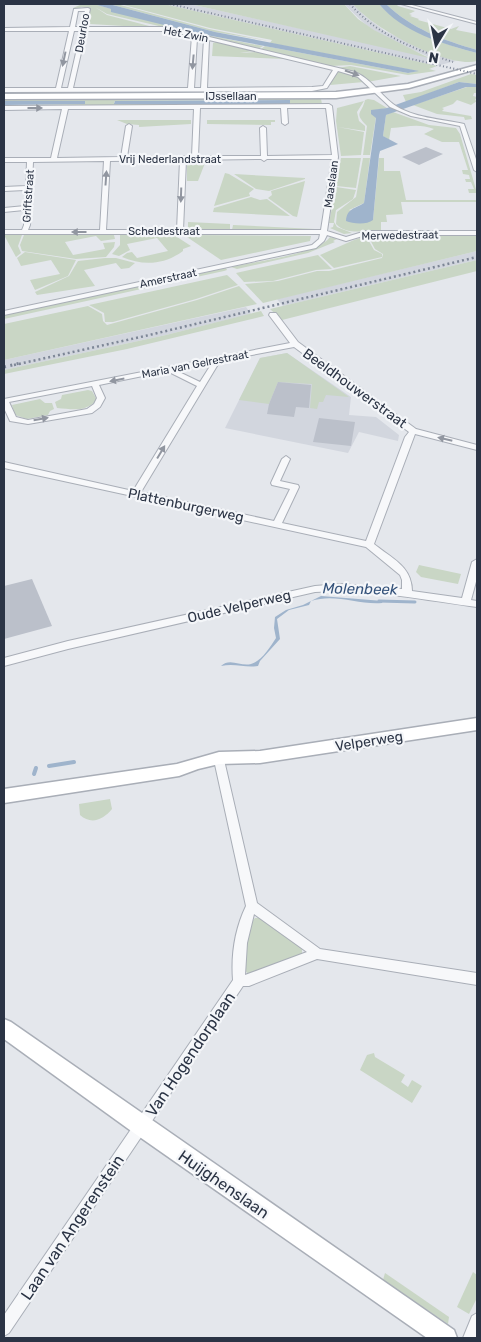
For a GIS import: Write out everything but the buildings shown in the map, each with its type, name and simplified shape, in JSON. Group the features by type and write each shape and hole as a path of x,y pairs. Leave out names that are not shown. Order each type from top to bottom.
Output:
{"main road":[{"name":"IJssellaan","path":"4,94 318,96 409,86 477,67"},
{"name":"Velperweg","path":"4,796 179,770 193,772 219,764 250,763 260,758 477,724"},
{"name":"Huijghenslaan","path":"4,1028 141,1126 446,1338"}],"street":[{"path":"402,4 477,23"},
{"name":"Deurloo","path":"58,90 76,9 83,8 88,9 70,90"},
{"name":"Het Zwin","path":"4,29 168,29 335,68 358,75 395,105 424,117 462,125 477,170"},
{"path":"191,90 195,35"},
{"path":"204,90 207,38"},
{"name":"IJssellaan","path":"4,94 58,90 300,89 325,87 335,68"},
{"name":"IJssellaan","path":"4,108 329,106"},
{"name":"Maaslaan","path":"324,232 335,157 329,106"},
{"path":"195,159 197,107"},
{"path":"284,107 285,123"},
{"path":"54,159 66,108"},
{"path":"124,159 128,126"},
{"path":"263,128 264,158"},
{"name":"Vrij Nederlandstraat","path":"4,160 335,157"},
{"path":"103,232 107,159"},
{"path":"180,231 183,159"},
{"name":"Griftstraat","path":"24,232 30,160"},
{"path":"4,190 28,188"},
{"path":"4,210 27,208"},
{"name":"Scheldestraat","path":"4,232 324,232"},
{"name":"Merwedestraat","path":"324,232 346,239 366,233 477,233"},
{"name":"Amerstraat","path":"4,314 307,249 318,244 324,232"},
{"name":"Beeldhouwerstraat","path":"273,315 295,344 413,430 369,545"},
{"name":"Maria van Gelrestraat","path":"95,384 101,398 97,405 89,411 28,422 13,419 4,401 295,344"},
{"path":"136,494 216,360"},
{"path":"170,370 201,385"},
{"path":"413,430 477,447"},
{"path":"278,524 295,487 275,483 286,459"},
{"name":"Plattenburgerweg","path":"4,465 369,545"},
{"path":"369,545 404,573 407,580 407,593"},
{"path":"466,601 477,562"},
{"name":"Oude Velperweg","path":"4,662 294,592 340,587 407,593 477,604"},
{"path":"219,764 252,906 317,954"},
{"path":"252,906 246,916 237,969 239,981 249,980 317,954 477,979"},
{"name":"Van Hogendorplaan","path":"141,1126 239,981"},
{"name":"Laan van Angerenstein","path":"4,1328 141,1126"},
{"path":"470,1338 477,1321"}],"shaded area":[{"path":"164,4 190,4 429,57 386,38 366,25 344,4 353,4 366,17 385,31 427,51 456,61 436,66"},
{"path":"477,251 477,260 283,306 277,299"},
{"path":"246,307 251,314 166,335 4,370 4,360"},
{"path":"287,353 351,397 349,415 376,417 399,435 398,441 359,432 348,453 225,428 260,358"}],"green space":[{"path":"76,4 94,4 201,34 263,46 258,49 107,14 95,7 107,15 157,28 90,24 87,23 90,10 82,7 73,10 73,8 80,5"},
{"path":"109,4 117,4 209,29 269,41 215,32"},
{"path":"120,4 164,4 437,66 429,69 436,71 408,75 351,65 331,66 261,49 265,46 408,73 417,71 270,43 272,40 210,28"},
{"path":"190,4 344,4 358,19 374,30 429,58"},
{"path":"353,4 379,4 400,22 424,35 437,41 477,53 477,61 464,62 430,53 393,35 363,14"},
{"path":"386,4 396,4 415,11 409,14 418,20 451,29 459,26 456,30 477,34 477,50 428,33 406,20"},
{"path":"216,42 254,51 240,53 257,52 286,59 212,56 213,43"},
{"path":"350,66 401,76 367,82 362,77 337,68"},
{"path":"339,71 356,75 364,82 330,85 335,72"},
{"path":"471,74 477,75 477,84 459,82 406,102 403,95 421,92"},
{"path":"470,86 477,87 477,93 474,93 473,96 477,97 475,100 477,101 471,105 457,100 453,104 442,108 444,109 442,111 471,116 472,119 465,120 464,117 437,114 413,105"},
{"path":"281,98 321,99 322,104 4,107 4,105 85,104 4,101 4,99","holes":["290,100 290,104 114,103 115,101"]},
{"path":"365,100 374,100 387,108 371,111 376,117 370,155 363,155 367,126 359,115"},
{"path":"364,101 357,112 359,121 365,126 365,131 338,127 364,132 361,155 341,156 336,121 337,108"},
{"path":"393,112 429,125 456,128 460,134 477,193 469,193 468,189 474,189 471,182 466,182 465,179 470,179 469,175 463,174 462,170 468,170 459,142 442,142 424,134 434,129 423,126 391,128 389,140 383,136 386,115"},
{"path":"117,120 191,120 191,124 139,127 139,125 127,124"},
{"path":"207,120 275,120 275,122 271,122 271,125 207,124"},
{"path":"341,158 361,158 356,188 336,186"},
{"path":"363,158 370,158 364,203 349,210 373,220 379,158 384,158 384,171 400,171 406,200 477,200 477,207 476,202 401,202 403,214 386,215 387,222 381,222 381,230 357,232 341,228 336,224 337,212 356,197"},
{"path":"187,163 205,163 198,181 187,181"},
{"path":"225,173 254,189 249,193 250,196 214,206"},
{"path":"234,174 305,179 269,191 256,189"},
{"path":"305,181 297,217 268,198 272,195 271,191"},
{"path":"336,187 356,190 353,199 336,210 334,222 337,227 352,233 344,234 330,228 333,227 334,223 329,223"},
{"path":"251,197 260,200 267,199 290,216 213,212 214,208"},
{"path":"188,222 230,224 230,229 188,230"},
{"path":"233,225 315,229 232,230"},
{"path":"4,235 22,235 18,246 21,253 16,257"},
{"path":"24,235 114,235 115,239 101,241 96,236 65,242 73,255 105,249 103,243 115,242 114,247 106,257 76,259 22,251 20,245"},
{"path":"120,235 174,235 191,246 168,259 153,263 138,262 122,257 132,252 137,258 168,251 157,238 127,244 130,250 119,256 112,254 120,245"},
{"path":"184,235 311,236 310,241 221,260"},
{"path":"366,236 374,250 382,254 382,257 334,268 320,255 354,240"},
{"path":"368,236 477,236 477,251 263,303 245,284 278,281 382,258 383,254 375,249"},
{"path":"330,237 337,239 333,241 335,242 308,253 237,269 231,267 299,253 323,243"},
{"path":"25,252 76,260 68,276 35,290 30,280 60,274 51,260 21,266 17,258"},
{"path":"318,255 332,269 316,270 273,281 244,282 236,273"},
{"path":"116,258 135,263 129,268 121,269 116,263 84,270 95,286 37,295 35,292 69,276 78,261"},
{"path":"477,260 477,271 282,320 270,309"},
{"path":"226,268 227,270 224,271 4,319 4,315"},
{"path":"227,275 238,285 196,299 113,322 105,322 104,313 89,305"},
{"path":"239,286 257,304 4,360 4,324 88,306 102,314 103,321 107,325 197,300"},
{"path":"261,311 264,316 127,349 4,374 4,370 166,335"},
{"path":"287,353 349,397 326,395 323,402 319,402 317,409 310,408 312,384 278,382 269,404 239,400 260,358"},
{"path":"88,390 92,391 97,400 87,407 83,409 57,408 55,402 61,399 62,395"},
{"path":"40,399 45,403 52,403 54,409 48,415 27,419 15,415 12,405"},
{"path":"419,565 461,574 458,584 421,577 416,572"},
{"path":"110,799 112,809 105,816 97,820 88,820 80,815 79,804"},
{"path":"255,918 262,918 302,948 302,955 249,975 243,968 248,934 252,921"},
{"path":"374,1053 375,1057 405,1075 401,1082 408,1087 412,1080 422,1086 412,1103 360,1070 367,1055"},
{"path":"473,1272 477,1275 477,1298 469,1314 457,1307"},
{"path":"385,1273 449,1317 448,1324 383,1280"}],"water":[{"path":"94,4 109,4 215,32 419,71 408,73 201,34 111,12 111,9"},
{"path":"379,4 386,4 406,20 428,33 477,50 477,53 424,36 399,22"},
{"path":"459,82 477,84 477,87 466,87 386,115 383,136 398,144 380,151 373,220 367,223 346,221 352,209 364,203 376,118 371,114 371,110 387,108"},
{"path":"290,100 290,104 114,104 115,101"},
{"path":"4,101 85,101 85,104 4,105"},
{"path":"321,596 383,601 382,603 373,603 329,598 311,601"},
{"path":"311,601 309,605 289,610 277,619 280,639 260,661 258,666 221,666 228,662 247,665 259,660 276,638 274,628 275,617 286,610"}],"waterway":[{"name":"Molenbeek","path":"379,601 415,602"},
{"name":"Molenbeek","path":"49,766 74,762"},
{"name":"Molenbeek","path":"34,774 36,768"}],"railway":[{"path":"170,4 477,74"},
{"path":"350,4 384,33 424,52 453,62"},
{"path":"14,365 145,336 477,257"},
{"path":"4,367 20,363"}]}
